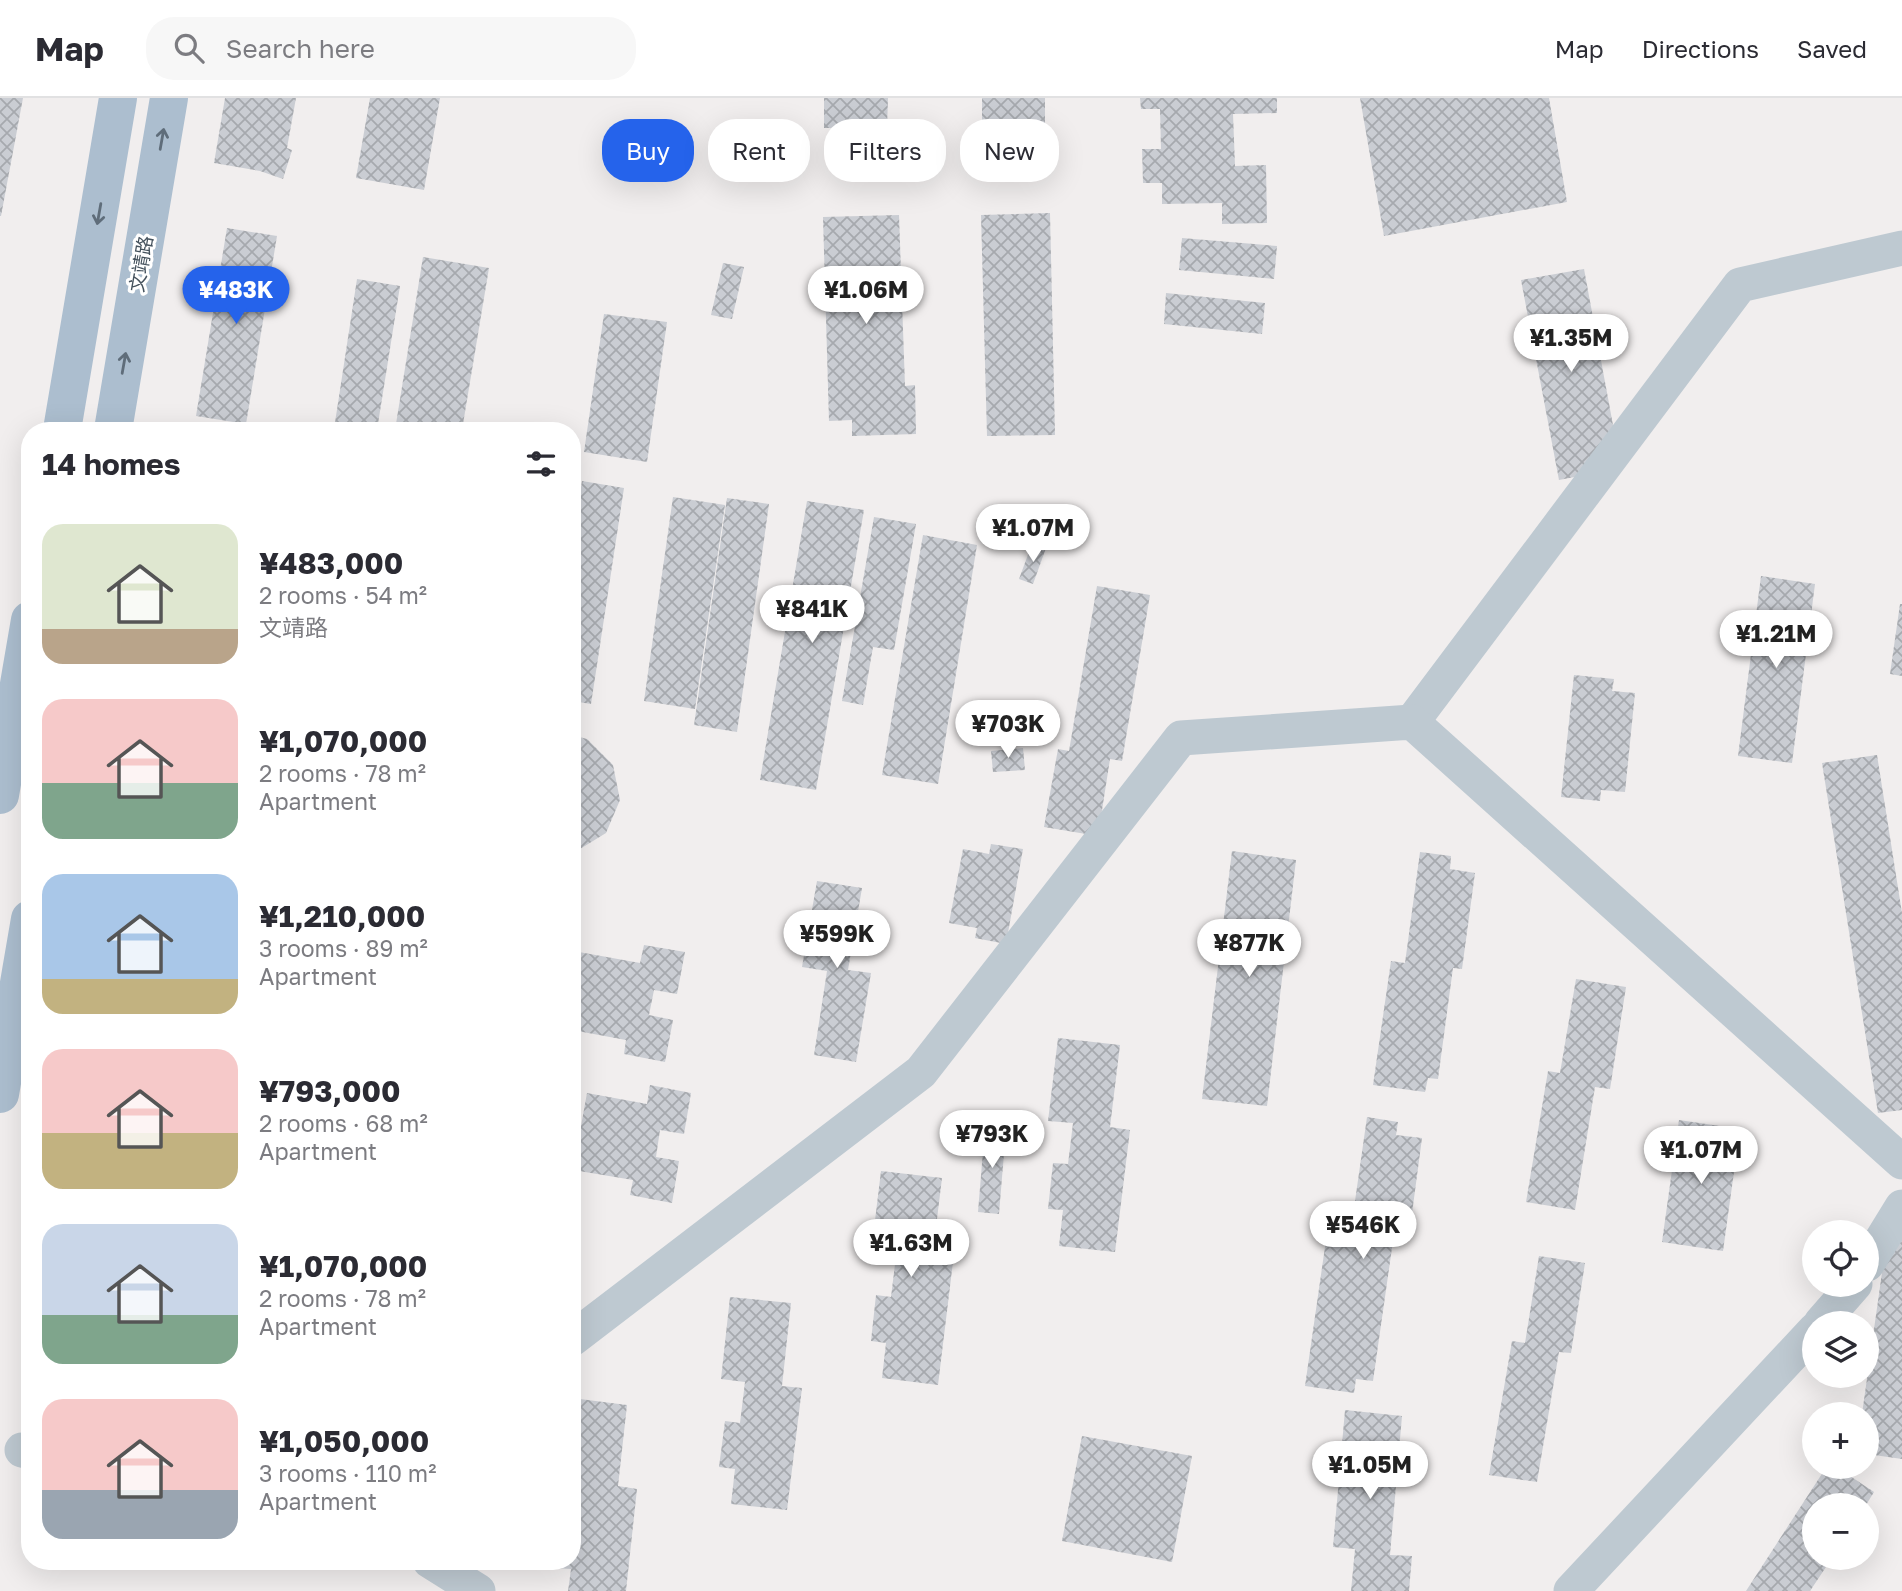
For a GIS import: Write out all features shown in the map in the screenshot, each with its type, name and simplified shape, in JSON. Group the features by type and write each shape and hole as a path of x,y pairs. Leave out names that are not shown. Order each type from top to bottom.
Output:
{"main road":[{"path":"63,422 118,98"},
{"name":"文靖路","path":"114,422 169,98"},
{"path":"0,795 21,672"},
{"path":"0,1094 21,972"}],"street":[{"path":"1412,722 1740,285 1902,248"},
{"path":"581,1332 921,1072 1181,738 1412,722 1902,1162"},
{"path":"1879,1244 1902,1207"},
{"path":"1831,1311 1843,1297"},
{"path":"1571,1591 1802,1344"},
{"path":"444,1570 478,1591"}],"building":[{"path":"0,98 23,98 1,216 0,216"},
{"path":"225,98 296,98 287,148 292,150 283,179 260,171 214,163"},
{"path":"370,98 440,98 424,190 356,178"},
{"path":"824,98 888,98 887,119 824,119"},
{"path":"982,98 1045,98 1045,119 982,119"},
{"path":"1140,98 1277,98 1277,113 1233,114 1235,166 1266,165 1267,223 1222,224 1222,203 1162,204 1162,183 1143,183 1142,149 1161,149 1160,109 1141,109"},
{"path":"1360,98 1549,98 1567,202 1384,236"},
{"path":"1050,213 1055,435 987,436 981,215"},
{"path":"899,215 905,386 915,385 916,434 852,436 852,420 829,421 823,217"},
{"path":"227,228 277,236 246,422 196,416"},
{"path":"1182,238 1277,246 1274,279 1179,270"},
{"path":"423,257 489,268 463,422 396,422"},
{"path":"723,263 744,267 732,319 711,315"},
{"path":"1584,269 1621,468 1559,480 1521,280"},
{"path":"357,279 400,286 378,422 335,422"},
{"path":"1166,293 1265,303 1262,334 1164,324"},
{"path":"604,314 667,322 647,462 584,452"},
{"path":"582,481 624,488 591,704 581,702"},
{"path":"673,497 725,505 695,709 644,701"},
{"path":"727,498 769,504 737,732 694,725"},
{"path":"807,501 864,510 816,790 760,780"},
{"path":"874,517 916,524 894,650 873,647 863,705 842,701"},
{"path":"923,535 977,545 938,784 882,775"},
{"path":"1032,544 1046,548 1033,584 1019,579"},
{"path":"1761,576 1815,584 1792,763 1738,756"},
{"path":"1097,586 1150,595 1122,761 1110,759 1098,836 1044,827 1058,749 1069,751"},
{"path":"1902,604 1902,676 1890,674"},
{"path":"1574,675 1614,679 1612,691 1635,693 1625,792 1601,790 1600,801 1561,797"},
{"path":"581,737 587,739 613,765 620,800 606,833 581,848"},
{"path":"1023,748 1025,770 993,772 991,751"},
{"path":"1877,755 1902,913 1902,1110 1878,1113 1822,763"},
{"path":"991,844 1023,849 1006,944 975,938 977,928 949,923 963,849 989,854"},
{"path":"1232,851 1296,860 1267,1106 1202,1099"},
{"path":"1420,852 1451,856 1450,869 1475,873 1462,969 1453,968 1438,1079 1428,1078 1425,1092 1373,1085 1391,961 1405,963"},
{"path":"817,881 862,888 848,970 871,973 856,1062 814,1055 827,971 802,967"},
{"path":"644,945 685,952 677,994 654,990 649,1015 673,1020 665,1062 624,1054 626,1040 581,1032 581,952 640,963"},
{"path":"1576,979 1626,987 1610,1089 1595,1087 1575,1210 1526,1202 1548,1071 1560,1073"},
{"path":"1058,1038 1120,1045 1110,1127 1130,1130 1115,1252 1059,1246 1063,1210 1048,1209 1053,1163 1068,1164 1073,1123 1048,1121"},
{"path":"650,1085 691,1093 684,1134 660,1130 656,1157 679,1161 672,1203 630,1195 633,1180 581,1171 581,1126 587,1093 647,1104"},
{"path":"1367,1117 1398,1122 1396,1135 1422,1138 1409,1236 1394,1234 1373,1381 1356,1379 1354,1393 1305,1386 1328,1226 1351,1229"},
{"path":"1679,1120 1740,1129 1723,1251 1662,1242"},
{"path":"985,1127 1006,1129 999,1214 978,1212"},
{"path":"881,1171 942,1178 932,1260 953,1262 938,1385 882,1378 886,1343 871,1341 876,1295 891,1297 896,1256 871,1253"},
{"path":"1890,1216 1902,1217 1902,1459 1879,1456 1879,1402 1864,1402 1866,1388 1879,1388 1879,1311 1877,1311"},
{"path":"1539,1256 1585,1263 1571,1353 1559,1352 1537,1482 1489,1475 1512,1341 1525,1343"},
{"path":"730,1297 791,1303 782,1386 802,1388 787,1510 731,1504 735,1469 719,1467 725,1421 740,1423 745,1382 721,1379"},
{"path":"581,1399 627,1405 618,1486 637,1489 626,1591 568,1591 571,1570 581,1570"},
{"path":"1345,1410 1402,1416 1390,1555 1412,1556 1409,1591 1351,1591 1355,1549 1333,1547"},
{"path":"1082,1436 1192,1456 1172,1562 1062,1541"},
{"path":"1819,1479 1854,1479 1874,1492 1873,1493 1810,1493"},
{"path":"1802,1505 1802,1570 1824,1570 1810,1591 1746,1591"}]}
